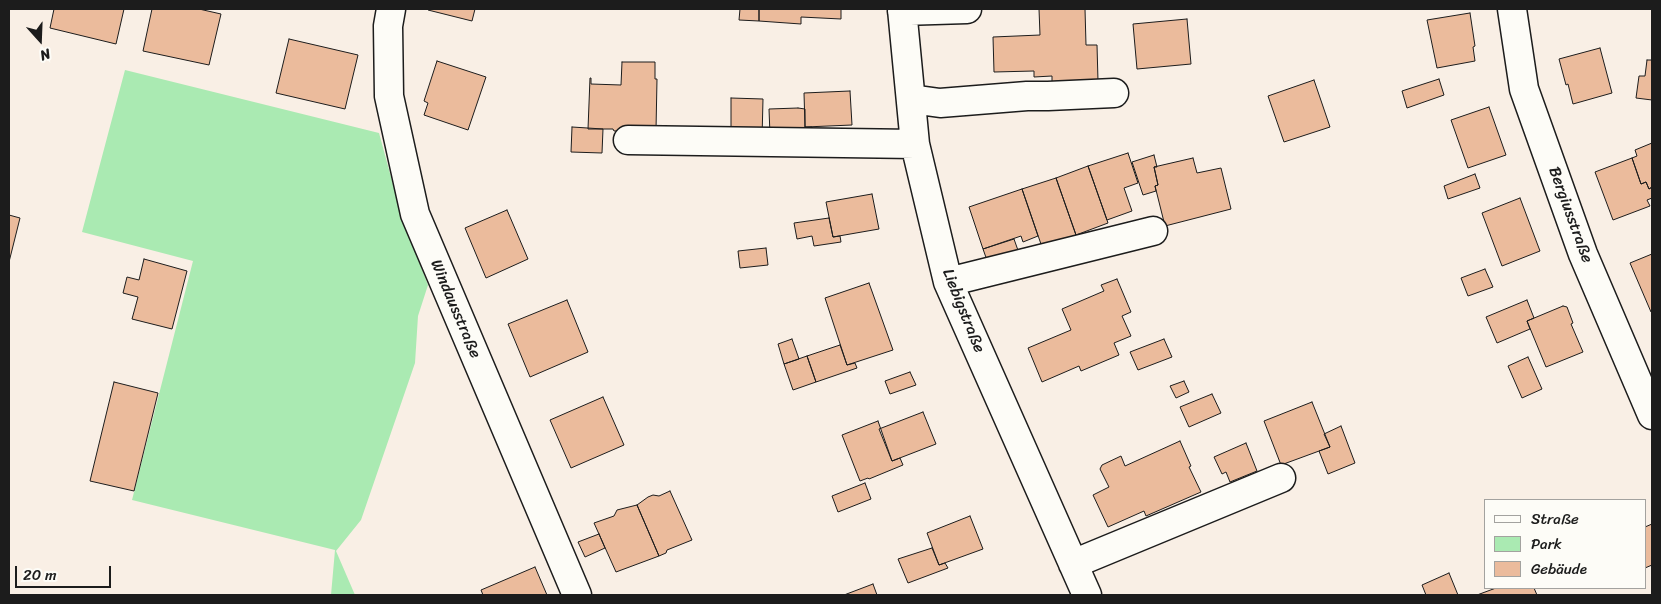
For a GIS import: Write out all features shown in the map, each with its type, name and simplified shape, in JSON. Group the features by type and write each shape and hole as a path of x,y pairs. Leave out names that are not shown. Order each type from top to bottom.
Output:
{"street":[{"name":"Windausstraße","path":"391,9 388,26 389,96 415,214 577,595"},
{"path":"902,10 967,9"},
{"name":"Bergiusstraße","path":"1512,9 1524,89 1583,254 1652,414"},
{"name":"Liebigstraße","path":"902,10 915,144 948,282 1087,595"},
{"path":"911,99 940,103 1027,96 1114,93"},
{"path":"628,140 915,144"},
{"path":"948,282 1153,231"},
{"path":"1073,564 1281,478"}],"green space":[{"path":"125,70 379,133 400,210 428,285 418,316 415,363 361,520 336,551 355,595 331,595 335,550 132,500 193,261 82,232"}],"building":[{"path":"54,9 124,9 116,44 50,28"},
{"path":"152,9 199,9 221,14 209,65 143,51"},
{"path":"428,9 475,9 472,21"},
{"path":"740,9 759,9 759,21 739,20"},
{"path":"759,9 841,9 841,19 801,17 801,24 759,21"},
{"path":"1039,9 1085,9 1086,45 1097,45 1098,81 1052,83 1052,76 1034,77 1034,71 994,72 993,37 1040,35"},
{"path":"1470,13 1475,46 1473,47 1475,61 1437,68 1427,20"},
{"path":"1187,19 1191,64 1137,69 1133,24"},
{"path":"289,39 358,55 345,109 276,93"},
{"path":"1600,48 1612,93 1573,104 1559,59"},
{"path":"1647,60 1652,60 1652,100 1636,98 1639,76 1645,76"},
{"path":"437,61 486,77 468,130 424,115 428,103 424,101"},
{"path":"622,62 655,62 655,79 657,79 656,130 614,131 613,129 588,129 590,78 591,84 621,85"},
{"path":"1439,79 1444,95 1407,108 1402,91"},
{"path":"1314,80 1330,127 1284,142 1268,96"},
{"path":"850,91 852,125 805,127 804,93"},
{"path":"731,98 763,99 762,139 731,138"},
{"path":"1489,107 1506,155 1468,168 1451,120"},
{"path":"769,109 805,109 805,127 812,127 812,133 770,135"},
{"path":"572,127 603,129 602,153 571,152"},
{"path":"1652,143 1652,187 1649,189 1646,182 1641,184 1632,158 1637,156 1635,150"},
{"path":"1128,153 1138,183 1124,188 1132,211 1107,220 1088,166"},
{"path":"1154,155 1157,167 1154,167 1158,185 1155,186 1156,191 1143,195 1132,162"},
{"path":"1193,158 1197,173 1221,168 1231,209 1165,226 1155,186 1158,185 1154,167"},
{"path":"1632,158 1641,184 1646,182 1649,189 1652,187 1652,198 1647,200 1650,206 1613,220 1595,172"},
{"path":"1088,166 1108,223 1076,235 1056,178"},
{"path":"1475,174 1480,188 1448,199 1444,186"},
{"path":"1056,178 1076,235 1042,247 1022,189"},
{"path":"1022,189 1038,236 1023,242 1021,236 983,249 969,207"},
{"path":"872,194 879,229 833,237 826,202"},
{"path":"1520,198 1540,251 1502,266 1482,213"},
{"path":"507,210 528,259 486,278 465,228"},
{"path":"9,215 20,218 9,262"},
{"path":"829,218 833,237 840,236 841,242 814,246 812,236 797,239 794,223"},
{"path":"1014,239 1020,256 989,266 983,249"},
{"path":"766,248 768,265 740,268 738,251"},
{"path":"1652,254 1652,312 1651,312 1630,263"},
{"path":"144,259 187,271 172,329 132,319 138,297 123,293 127,277 139,280"},
{"path":"1485,269 1493,287 1468,296 1461,278"},
{"path":"1117,279 1131,312 1122,316 1131,336 1114,343 1119,355 1081,371 1079,366 1042,382 1028,348 1071,330 1062,309 1104,291 1101,285"},
{"path":"869,283 893,350 847,365 825,298"},
{"path":"567,300 588,352 530,377 508,324"},
{"path":"1527,300 1534,318 1527,321 1530,329 1497,343 1486,317"},
{"path":"1563,306 1567,307 1573,323 1571,324 1583,352 1546,367 1527,321"},
{"path":"792,339 799,359 784,364 778,344"},
{"path":"1164,339 1172,357 1138,370 1130,352"},
{"path":"840,345 847,365 855,363 857,368 816,382 807,356"},
{"path":"807,356 816,382 793,390 784,364"},
{"path":"1528,357 1542,389 1522,398 1508,366"},
{"path":"910,372 916,385 890,394 885,381"},
{"path":"1184,381 1189,392 1176,398 1170,386"},
{"path":"114,382 158,393 134,491 90,481"},
{"path":"1212,394 1221,413 1189,427 1180,407"},
{"path":"603,397 624,445 571,468 550,420"},
{"path":"1312,402 1330,447 1281,465 1264,421"},
{"path":"923,412 936,444 892,461 879,429"},
{"path":"878,421 892,461 900,458 903,465 860,481 842,435"},
{"path":"1341,426 1355,463 1328,474 1319,451 1330,447 1324,434"},
{"path":"1180,441 1191,466 1189,467 1201,492 1146,516 1144,511 1108,527 1093,495 1109,487 1100,469 1102,465 1121,456 1125,466"},
{"path":"1246,443 1257,471 1230,482 1226,472 1222,474 1214,457"},
{"path":"865,483 871,499 838,512 832,496"},
{"path":"670,491 692,540 667,550 666,553 659,556 637,505 648,497 653,495 659,496"},
{"path":"637,505 659,556 616,572 594,523 614,516 617,510"},
{"path":"970,516 983,549 939,565 927,533"},
{"path":"1652,524 1652,565 1646,568 1646,527"},
{"path":"599,534 605,548 585,557 578,542"},
{"path":"932,548 939,565 945,563 948,568 908,583 898,559"},
{"path":"535,567 547,595 483,595 481,590"},
{"path":"1449,573 1458,595 1426,595 1422,585"},
{"path":"873,584 877,595 844,595"},
{"path":"1493,589 1534,589 1537,595 1477,595"}]}
